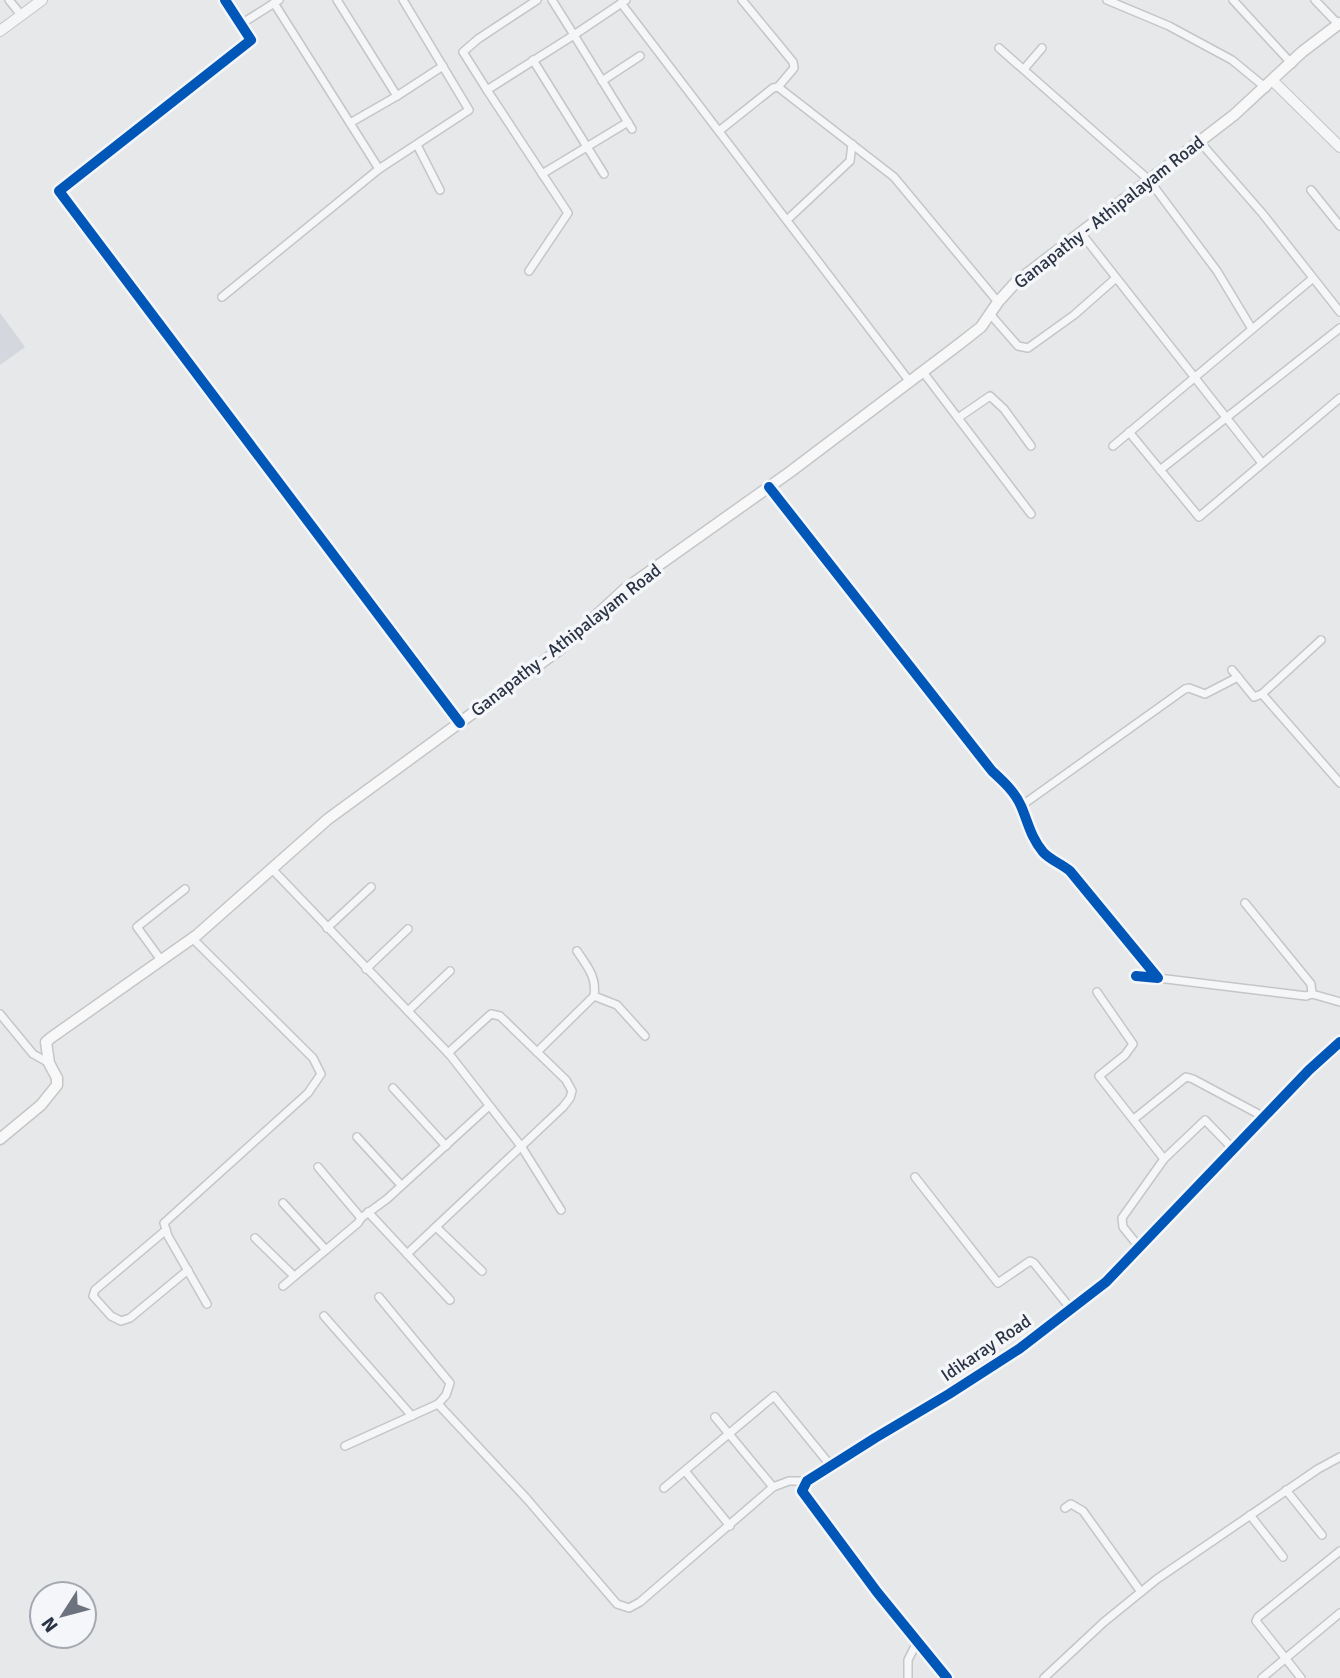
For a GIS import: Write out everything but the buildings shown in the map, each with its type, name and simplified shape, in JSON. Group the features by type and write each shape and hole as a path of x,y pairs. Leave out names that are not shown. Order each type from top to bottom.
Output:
{"main road":[{"name":"Ganapathy - Athipalayam Road","path":"0,1139 54,1091 57,1078 49,1063 46,1042 52,1037 192,938 328,819 559,650 625,589 769,487 981,327 1015,283 1200,142 1270,84 1302,52 1339,24"}],"street":[{"path":"9,0 22,16"},
{"path":"0,32 42,0"},
{"path":"225,0 251,40 59,191 460,723"},
{"path":"337,0 397,96"},
{"path":"222,297 379,169 469,110 403,0"},
{"path":"529,271 568,213 463,52 537,0"},
{"path":"542,174 630,125 552,0"},
{"path":"719,131 773,88 778,87 794,68 793,62 741,0"},
{"path":"1107,0 1169,26 1232,60 1270,84 1340,147"},
{"path":"1233,0 1292,64"},
{"path":"1315,0 1339,24"},
{"path":"241,24 276,2 379,169"},
{"path":"486,90 624,2 910,382"},
{"path":"999,48 1149,180 1217,271 1252,329"},
{"path":"1024,69 1042,48"},
{"path":"602,80 639,56"},
{"path":"533,60 604,174"},
{"path":"350,123 443,66"},
{"path":"778,87 894,177 998,302"},
{"path":"1200,142 1262,213 1340,312"},
{"path":"787,220 850,160 852,144"},
{"path":"417,145 440,190"},
{"path":"1311,190 1340,226"},
{"path":"1081,233 1262,463"},
{"path":"989,314 1018,346 1028,348 1074,316 1116,278"},
{"path":"1113,446 1312,279"},
{"path":"1160,470 1340,328"},
{"path":"923,372 1031,514"},
{"path":"958,418 990,396 1004,409 1031,446"},
{"path":"1129,432 1199,517 1340,398"},
{"path":"769,487 992,771 1009,787 1021,806 1040,849 1048,858 1070,871 1158,978"},
{"path":"1232,670 1254,697 1262,694 1321,640"},
{"path":"1021,806 1185,689 1205,694 1238,677"},
{"path":"1262,694 1340,783"},
{"path":"272,869 448,1053 521,1146 561,1210"},
{"path":"327,928 371,887"},
{"path":"161,960 137,927 185,889"},
{"path":"1245,903 1311,984 1312,995"},
{"path":"366,969 408,929"},
{"path":"192,938 313,1058 321,1073 308,1094 164,1223 207,1304"},
{"path":"537,1052 594,996 596,985 592,973 577,951"},
{"path":"408,1011 450,971"},
{"path":"1136,976 1312,995 1340,1002"},
{"path":"1097,992 1133,1044 1125,1055 1100,1076 1164,1159"},
{"path":"594,996 617,1005 645,1037"},
{"path":"0,1014 33,1054 49,1063"},
{"path":"407,1254 563,1107 572,1091 566,1080 506,1021 491,1014 448,1053"},
{"name":"Idikaray Road","path":"807,1481 1019,1349 1106,1282 1309,1070 1340,1042"},
{"path":"1134,1119 1186,1077 1264,1117"},
{"path":"393,1088 446,1146"},
{"path":"283,1286 489,1106"},
{"path":"1140,1248 1123,1227 1122,1218 1164,1159 1205,1120 1234,1150"},
{"path":"357,1137 401,1185"},
{"path":"318,1167 360,1218"},
{"path":"915,1177 998,1283 1030,1261 1071,1310"},
{"path":"283,1203 326,1250"},
{"path":"368,1212 450,1300"},
{"path":"436,1227 482,1271"},
{"path":"166,1230 95,1290 93,1296 111,1316 121,1321 130,1318 188,1270"},
{"path":"255,1238 295,1276"},
{"path":"345,1446 438,1404 446,1395 450,1383 379,1297"},
{"path":"324,1316 412,1416"},
{"path":"664,1488 774,1396 831,1466"},
{"path":"438,1404 527,1499 617,1604 629,1608 640,1602 773,1487 789,1481 807,1481 802,1491 835,1538 947,1678"},
{"path":"715,1417 773,1487"},
{"path":"1044,1678 1141,1592 1286,1490 1340,1457"},
{"path":"685,1471 730,1526"},
{"path":"1286,1490 1322,1535"},
{"path":"1065,1508 1071,1504 1083,1511 1141,1592"},
{"path":"1251,1515 1283,1558"},
{"path":"1301,1678 1256,1621 1340,1551"},
{"path":"1262,1678 1340,1614"},
{"path":"908,1678 908,1660 917,1642"}],"shaded area":[{"path":"0,313 25,347 0,365"}],"cycle path":[{"path":"225,0 251,40 59,191 460,723"},
{"path":"769,487 992,771 1012,791 1035,841 1043,852 1070,871 1158,978 1136,976"},
{"path":"947,1678 877,1592 802,1491 807,1481 1019,1349 1106,1282 1309,1070 1340,1042"}]}
